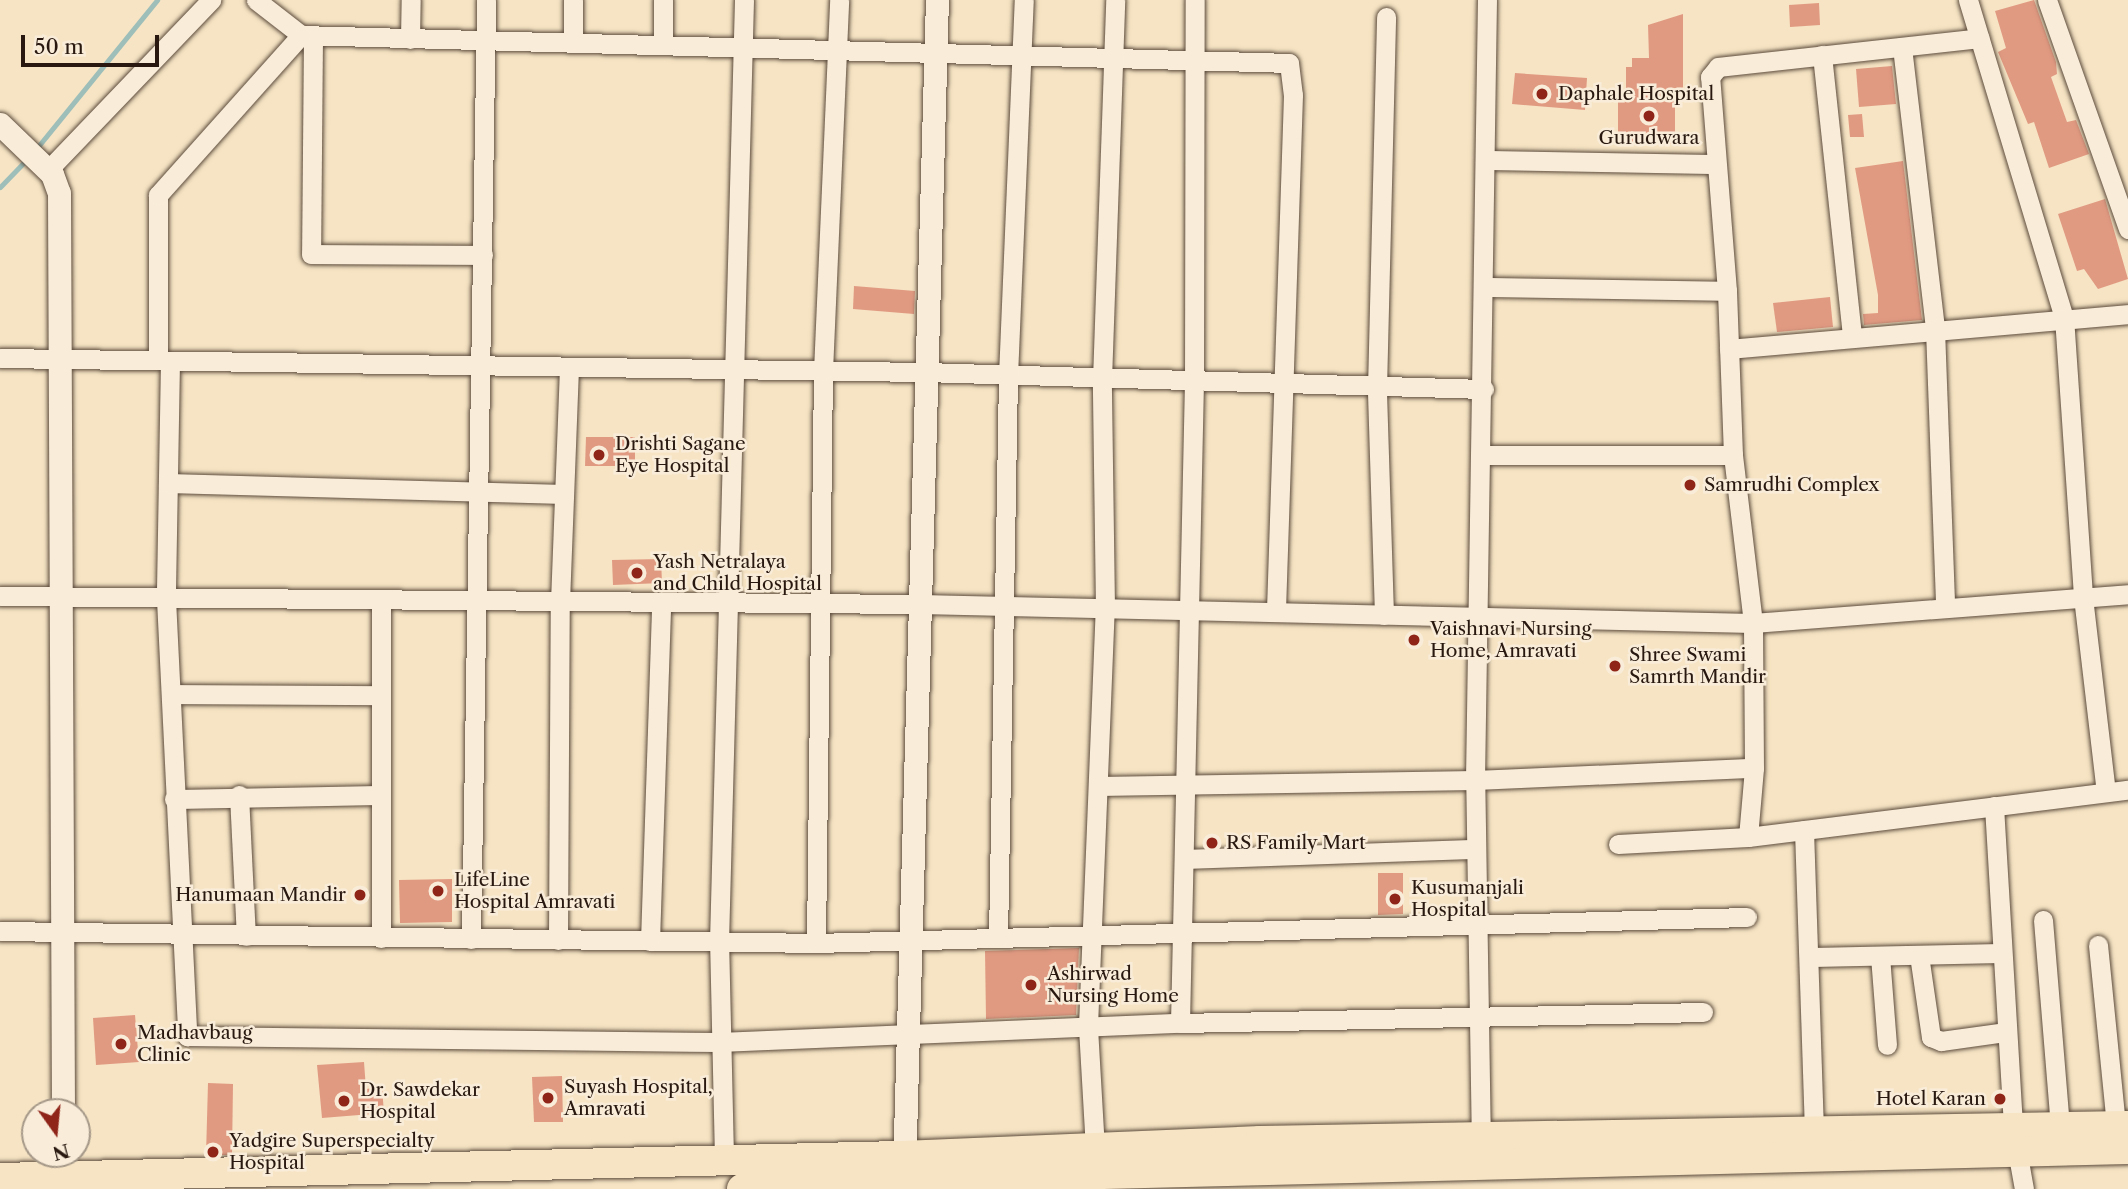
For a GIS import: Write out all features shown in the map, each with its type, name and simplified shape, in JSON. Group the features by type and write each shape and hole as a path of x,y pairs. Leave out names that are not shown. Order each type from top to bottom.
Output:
{"main road":[{"path":"0,1178 64,1173 724,1158 904,1170 1101,1171 1814,1132 2014,1140 2060,1127 2124,1134"},
{"path":"1481,1151 2014,1140 2124,1134"},
{"path":"742,1189 904,1170"}],"street":[{"path":"44,166 211,0"},
{"path":"256,0 307,36 1194,58 1289,63 1294,68 1276,611"},
{"path":"411,0 411,39"},
{"path":"471,939 486,0"},
{"path":"573,0 573,43"},
{"path":"663,0 663,45"},
{"path":"724,1158 719,1042 719,942 731,603 744,0"},
{"path":"816,943 823,371 839,0"},
{"path":"904,1170 908,938 937,0"},
{"path":"998,938 1008,376 1024,0"},
{"path":"1101,1171 1088,1026 1105,608 1102,380 1115,0"},
{"path":"1180,1023 1186,859 1194,383 1195,0"},
{"path":"1481,1151 1475,780 1481,618 1487,0"},
{"path":"1968,0 2064,317 2083,597 2106,792"},
{"path":"2047,0 2128,229"},
{"path":"1384,615 1377,389 1386,17"},
{"path":"307,36 311,254 483,255"},
{"path":"307,36 158,195 169,483 166,599 187,1036 719,1042 908,1032 1180,1023 1477,1014 1703,1012"},
{"path":"1748,837 1754,768 1753,623 1733,455 1727,291 1715,164 1712,70 1979,38"},
{"path":"1902,47 1935,329 1945,608"},
{"path":"1822,55 1852,337"},
{"path":"0,124 44,166 59,193 63,1098"},
{"path":"1485,160 1715,164"},
{"path":"1484,287 1727,291"},
{"path":"1729,349 2128,313"},
{"path":"0,358 924,372 1377,389 1484,389"},
{"path":"558,940 560,602 569,367"},
{"path":"1483,455 1733,455"},
{"path":"169,483 564,494"},
{"path":"0,596 59,600 920,604 1753,623 2128,594"},
{"path":"381,601 381,938"},
{"path":"650,941 661,603"},
{"path":"171,694 381,695"},
{"path":"1098,786 1475,780 1754,768"},
{"path":"1618,844 1748,837 2128,790"},
{"path":"174,799 239,795 381,795"},
{"path":"239,795 246,936"},
{"path":"1994,806 2014,1140 2024,1189"},
{"path":"1804,830 1812,957 1814,1132"},
{"path":"1186,859 1476,849"},
{"path":"0,931 816,943 908,938 1184,936 1747,917"},
{"path":"2043,920 2060,1127"},
{"path":"2098,945 2124,1134"},
{"path":"1812,957 2001,953"},
{"path":"1919,955 1931,1037 2006,1032"},
{"path":"1880,956 1887,1045"}],"building":[{"path":"2034,0 2056,62 2057,74 2051,77 2067,122 2076,120 2089,154 2049,168 2034,122 2028,124 1998,52 2006,48 1995,11"},
{"path":"1819,3 1820,25 1790,27 1789,5"},
{"path":"1683,14 1683,87 1675,101 1675,144 1618,143 1618,99 1626,99 1626,67 1632,67 1632,58 1649,58 1648,25"},
{"path":"1892,66 1896,104 1859,107 1856,69"},
{"path":"1515,73 1587,78 1585,110 1512,104"},
{"path":"1862,114 1864,137 1850,137 1848,115"},
{"path":"1903,161 1922,320 1864,325 1863,314 1878,313 1878,295 1855,168"},
{"path":"2105,199 2128,279 2098,289 2084,269 2077,271 2058,214"},
{"path":"854,286 915,291 914,314 853,309"},
{"path":"1830,297 1833,327 1777,332 1773,303"},
{"path":"586,437 635,437 635,466 585,466"},
{"path":"661,559 662,583 613,585 612,560"},
{"path":"1378,873 1403,873 1403,914 1378,915"},
{"path":"452,879 452,922 400,923 399,880"},
{"path":"1079,948 1076,1015 986,1019 985,951"},
{"path":"135,1015 139,1062 96,1065 93,1018"},
{"path":"364,1062 366,1089 382,1087 384,1113 322,1118 317,1065"},
{"path":"562,1076 563,1122 534,1122 532,1077"},
{"path":"208,1083 233,1084 232,1155 206,1155"}],"waterway":[{"path":"36,149 157,0"},
{"path":"0,187 27,159"}],"place":[{"name":"Daphale Hospital","path":"1542,94"},
{"name":"Gurudwara","path":"1649,116"},
{"name":"Drishti Sagane Eye Hospital","path":"599,455"},
{"name":"Samrudhi Complex","path":"1690,485"},
{"name":"Yash Netralaya and Child Hospital","path":"637,573"},
{"name":"Vaishnavi Nursing Home, Amravati","path":"1414,640"},
{"name":"Shree Swami Samrth Mandir","path":"1615,666"},
{"name":"RS Family Mart","path":"1212,843"},
{"name":"LifeLine Hospital Amravati","path":"438,891"},
{"name":"Hanumaan Mandir","path":"360,895"},
{"name":"Kusumanjali Hospital","path":"1395,899"},
{"name":"Ashirwad Nursing Home","path":"1031,985"},
{"name":"Madhavbaug Clinic","path":"121,1044"},
{"name":"Suyash Hospital, Amravati","path":"548,1098"},
{"name":"Hotel Karan","path":"2000,1099"},
{"name":"Dr. Sawdekar Hospital","path":"344,1101"},
{"name":"Yadgire Superspecialty Hospital","path":"213,1152"}]}
